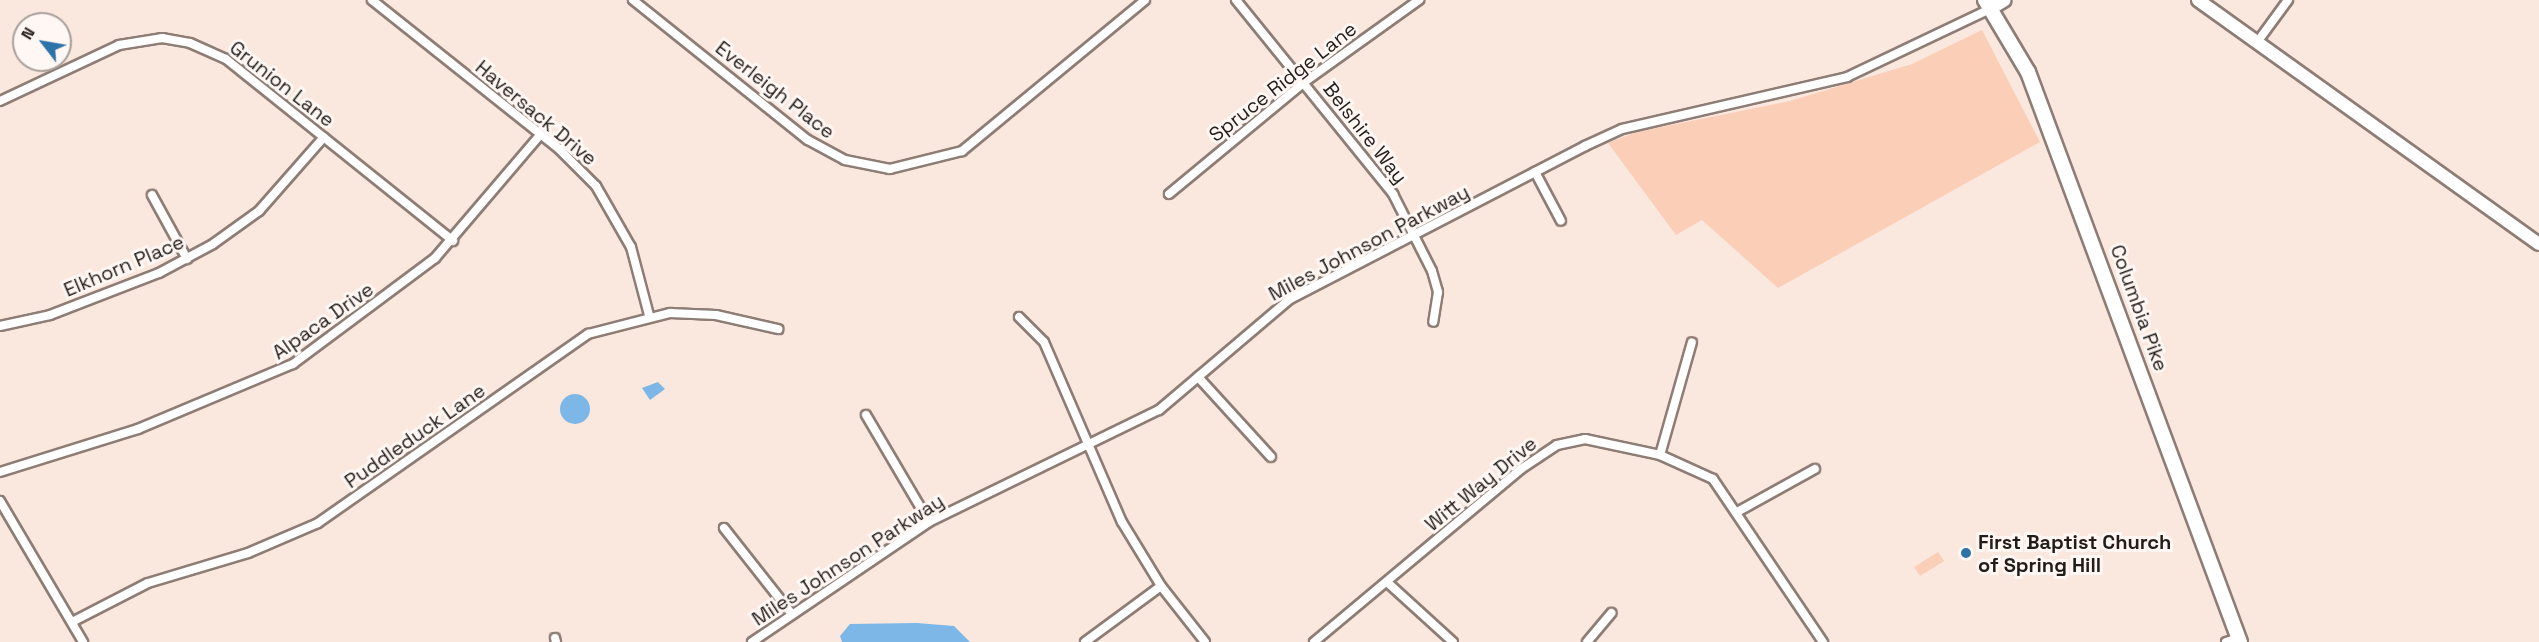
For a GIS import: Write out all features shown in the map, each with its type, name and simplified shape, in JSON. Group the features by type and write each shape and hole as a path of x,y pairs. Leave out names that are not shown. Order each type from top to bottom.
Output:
{"main road":[{"path":"1987,4 2005,0"},
{"path":"2198,0 2539,244"},
{"name":"Columbia Pike","path":"1987,4 2028,72 2099,252 2235,641"}],"street":[{"name":"Haversack Drive","path":"372,0 578,166 608,203 631,247 649,315"},
{"name":"Everleigh Place","path":"633,0 808,140 845,160 890,169 962,151 1144,0"},
{"name":"Belshire Way","path":"1236,0 1378,174 1417,235 1438,292 1432,322"},
{"name":"Spruce Ridge Lane","path":"1169,194 1303,82 1419,0"},
{"path":"2258,41 2288,0"},
{"name":"Miles Johnson Parkway","path":"752,642 790,612 929,522 1152,414 1290,299 1535,172 1622,129 1847,77 1987,4"},
{"name":"Grunion Lane","path":"0,101 119,45 180,40 226,59 453,241"},
{"name":"Alpaca Drive","path":"0,472 138,429 275,374 417,274 453,241 540,135"},
{"name":"Elkhorn Place","path":"0,326 50,315 187,259 259,211 324,137"},
{"path":"1535,172 1561,221"},
{"path":"152,195 187,259"},
{"name":"Puddleduck Lane","path":"72,622 148,583 257,550 318,523 571,344 649,315 716,315 778,329"},
{"path":"1019,317 1044,342 1087,447 1161,586 1205,642"},
{"path":"1660,455 1692,342"},
{"path":"1198,378 1271,457"},
{"path":"866,415 929,522"},
{"name":"Witt Way Drive","path":"1314,642 1557,445 1595,439 1660,455 1713,479 1737,512 1780,585 1823,642"},
{"path":"1737,512 1815,469"},
{"path":"0,501 83,642"},
{"path":"724,528 790,612"},
{"path":"1387,582 1453,642"},
{"path":"1084,642 1161,586"},
{"path":"1587,642 1611,613"}],"shaded area":[{"path":"1982,30 2040,142 1778,288 1702,220 1676,235 1608,143 1637,132 1790,101 1912,64"},
{"path":"1938,552 1944,561 1920,576 1914,567"}],"water":[{"path":"658,382 665,389 650,400 642,388"},
{"path":"575,394 586,398 590,409 586,420 575,424 564,420 560,409 564,398"},
{"path":"917,623 954,626 970,642 842,642 840,636 850,624"}],"place":[{"name":"First Baptist Church of Spring Hill","path":"1966,553"}]}
